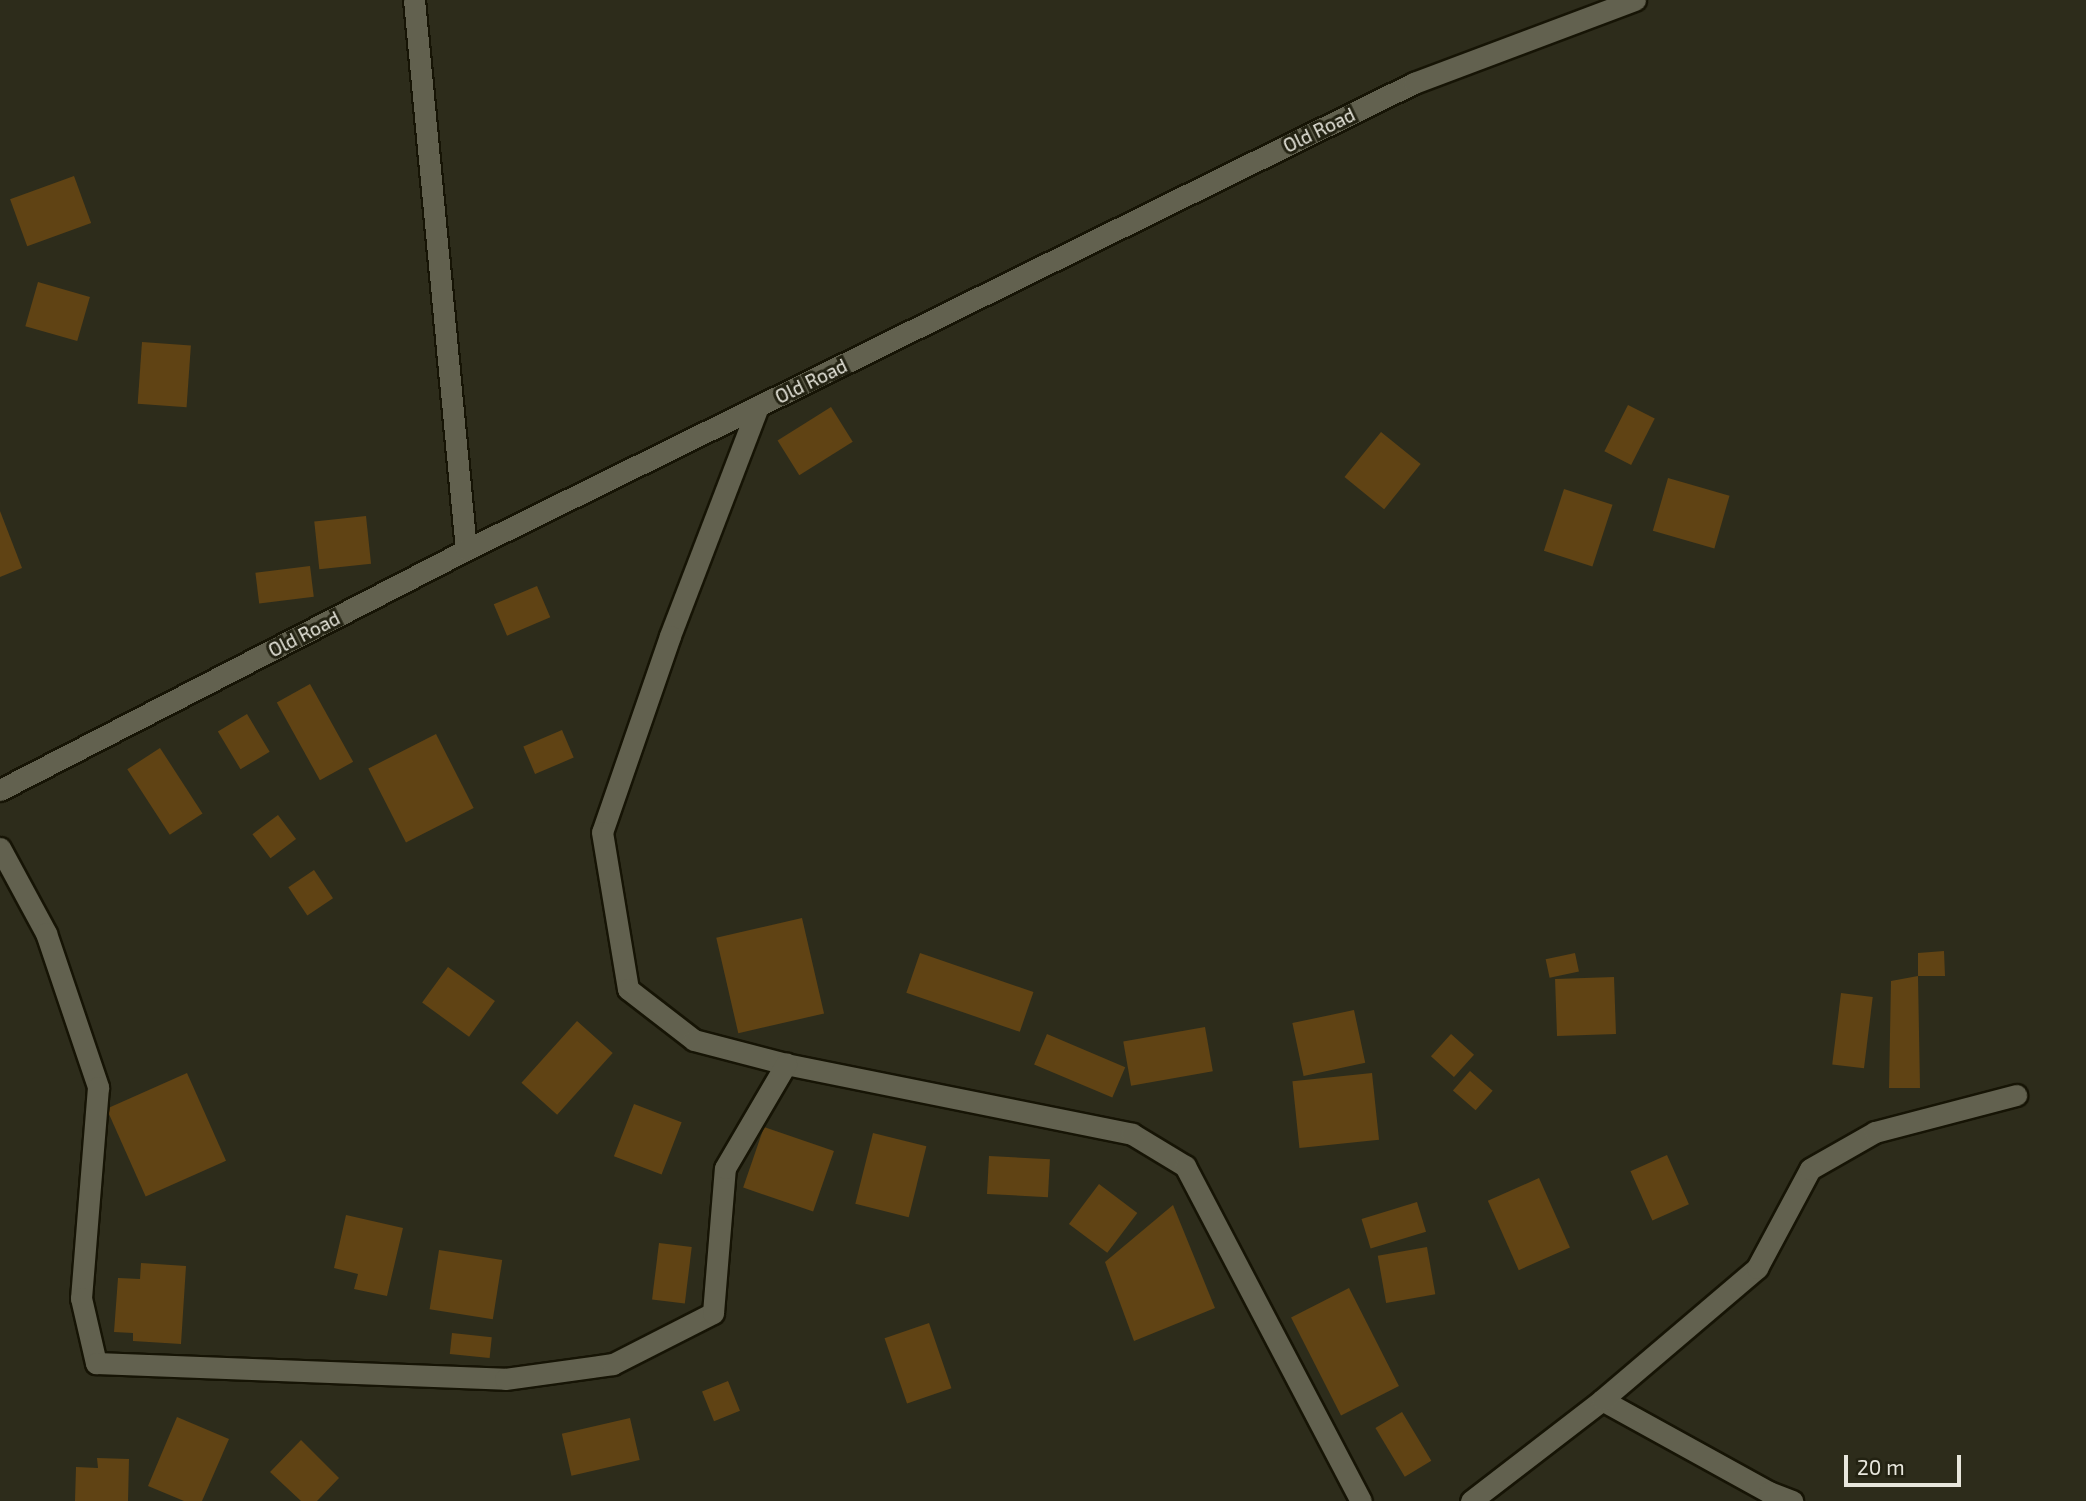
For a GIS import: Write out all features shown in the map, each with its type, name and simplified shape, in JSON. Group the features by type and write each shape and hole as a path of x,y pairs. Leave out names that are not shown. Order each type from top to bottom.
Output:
{"street":[{"path":"414,0 466,550"},
{"name":"Old Road","path":"0,790 466,550 1415,83 1635,0"},
{"path":"757,409 670,636 602,832 628,989 694,1040 786,1063 1132,1134 1185,1166 1361,1501"},
{"path":"0,848 46,933 98,1087 81,1298 96,1363 505,1379 613,1364 713,1313 725,1168 786,1063"},
{"path":"1471,1501 1602,1400 1757,1268 1810,1169 1875,1132 2016,1096"},
{"path":"1602,1400 1769,1492 1792,1501"}],"building":[{"path":"74,176 91,223 27,246 10,199"},
{"path":"38,282 90,297 77,341 25,326"},
{"path":"142,342 191,345 187,407 138,404"},
{"path":"1628,405 1655,419 1631,465 1604,451"},
{"path":"831,407 853,442 799,475 778,440"},
{"path":"1381,432 1421,464 1384,509 1344,477"},
{"path":"1668,478 1730,496 1714,549 1653,531"},
{"path":"1564,489 1613,505 1592,567 1544,551"},
{"path":"0,511 22,568 0,577"},
{"path":"366,516 371,564 319,569 314,521"},
{"path":"310,566 314,597 259,603 255,573"},
{"path":"537,586 550,617 507,636 494,604"},
{"path":"310,684 353,762 320,780 277,702"},
{"path":"247,714 270,752 241,769 218,732"},
{"path":"562,730 574,758 535,774 523,746"},
{"path":"436,734 474,808 406,842 368,769"},
{"path":"160,748 202,813 170,835 127,769"},
{"path":"278,815 296,839 270,858 252,834"},
{"path":"314,870 333,898 307,916 288,887"},
{"path":"802,918 824,1013 738,1033 716,938"},
{"path":"1944,951 1945,976 1918,976 1918,953"},
{"path":"920,953 1033,992 1020,1032 906,993"},
{"path":"1575,953 1579,972 1550,978 1546,959"},
{"path":"448,967 495,1001 469,1037 422,1003"},
{"path":"1918,976 1920,1088 1889,1088 1891,981"},
{"path":"1614,977 1616,1034 1557,1036 1555,979"},
{"path":"1841,993 1873,997 1864,1068 1832,1064"},
{"path":"1354,1010 1365,1063 1304,1076 1292,1023"},
{"path":"577,1021 613,1053 557,1115 521,1083"},
{"path":"1205,1027 1213,1071 1131,1086 1123,1041"},
{"path":"1047,1034 1125,1067 1112,1098 1034,1064"},
{"path":"1451,1034 1474,1055 1454,1077 1431,1056"},
{"path":"1470,1071 1493,1091 1476,1110 1453,1091"},
{"path":"187,1073 226,1161 146,1196 107,1109"},
{"path":"1372,1073 1379,1140 1299,1148 1292,1081"},
{"path":"634,1104 682,1122 662,1175 614,1156"},
{"path":"764,1127 834,1151 813,1212 743,1188"},
{"path":"873,1133 926,1146 909,1217 855,1204"},
{"path":"1667,1155 1689,1204 1652,1221 1630,1171"},
{"path":"989,1156 1050,1159 1048,1197 987,1194"},
{"path":"1539,1178 1570,1247 1519,1270 1488,1201"},
{"path":"1099,1184 1137,1213 1107,1253 1069,1224"},
{"path":"1417,1202 1426,1232 1371,1249 1362,1219"},
{"path":"1173,1205 1215,1308 1134,1341 1105,1262"},
{"path":"346,1215 403,1228 387,1296 354,1289 358,1274 334,1268"},
{"path":"659,1243 692,1247 685,1304 652,1300"},
{"path":"1427,1247 1435,1294 1386,1303 1378,1256"},
{"path":"439,1250 502,1260 493,1319 430,1309"},
{"path":"141,1263 186,1266 181,1344 133,1341 133,1333 114,1332 118,1278 140,1279"},
{"path":"1349,1288 1399,1386 1341,1416 1291,1318"},
{"path":"929,1323 951,1388 907,1404 885,1338"},
{"path":"452,1333 492,1337 490,1358 450,1354"},
{"path":"728,1381 740,1411 714,1421 702,1391"},
{"path":"1402,1412 1431,1461 1405,1477 1375,1428"},
{"path":"177,1417 229,1439 202,1501 184,1501 148,1486"},
{"path":"630,1418 640,1460 571,1476 562,1434"},
{"path":"301,1440 339,1478 317,1501 301,1501 270,1472"},
{"path":"97,1458 129,1459 128,1501 75,1501 76,1467 98,1468"}]}
